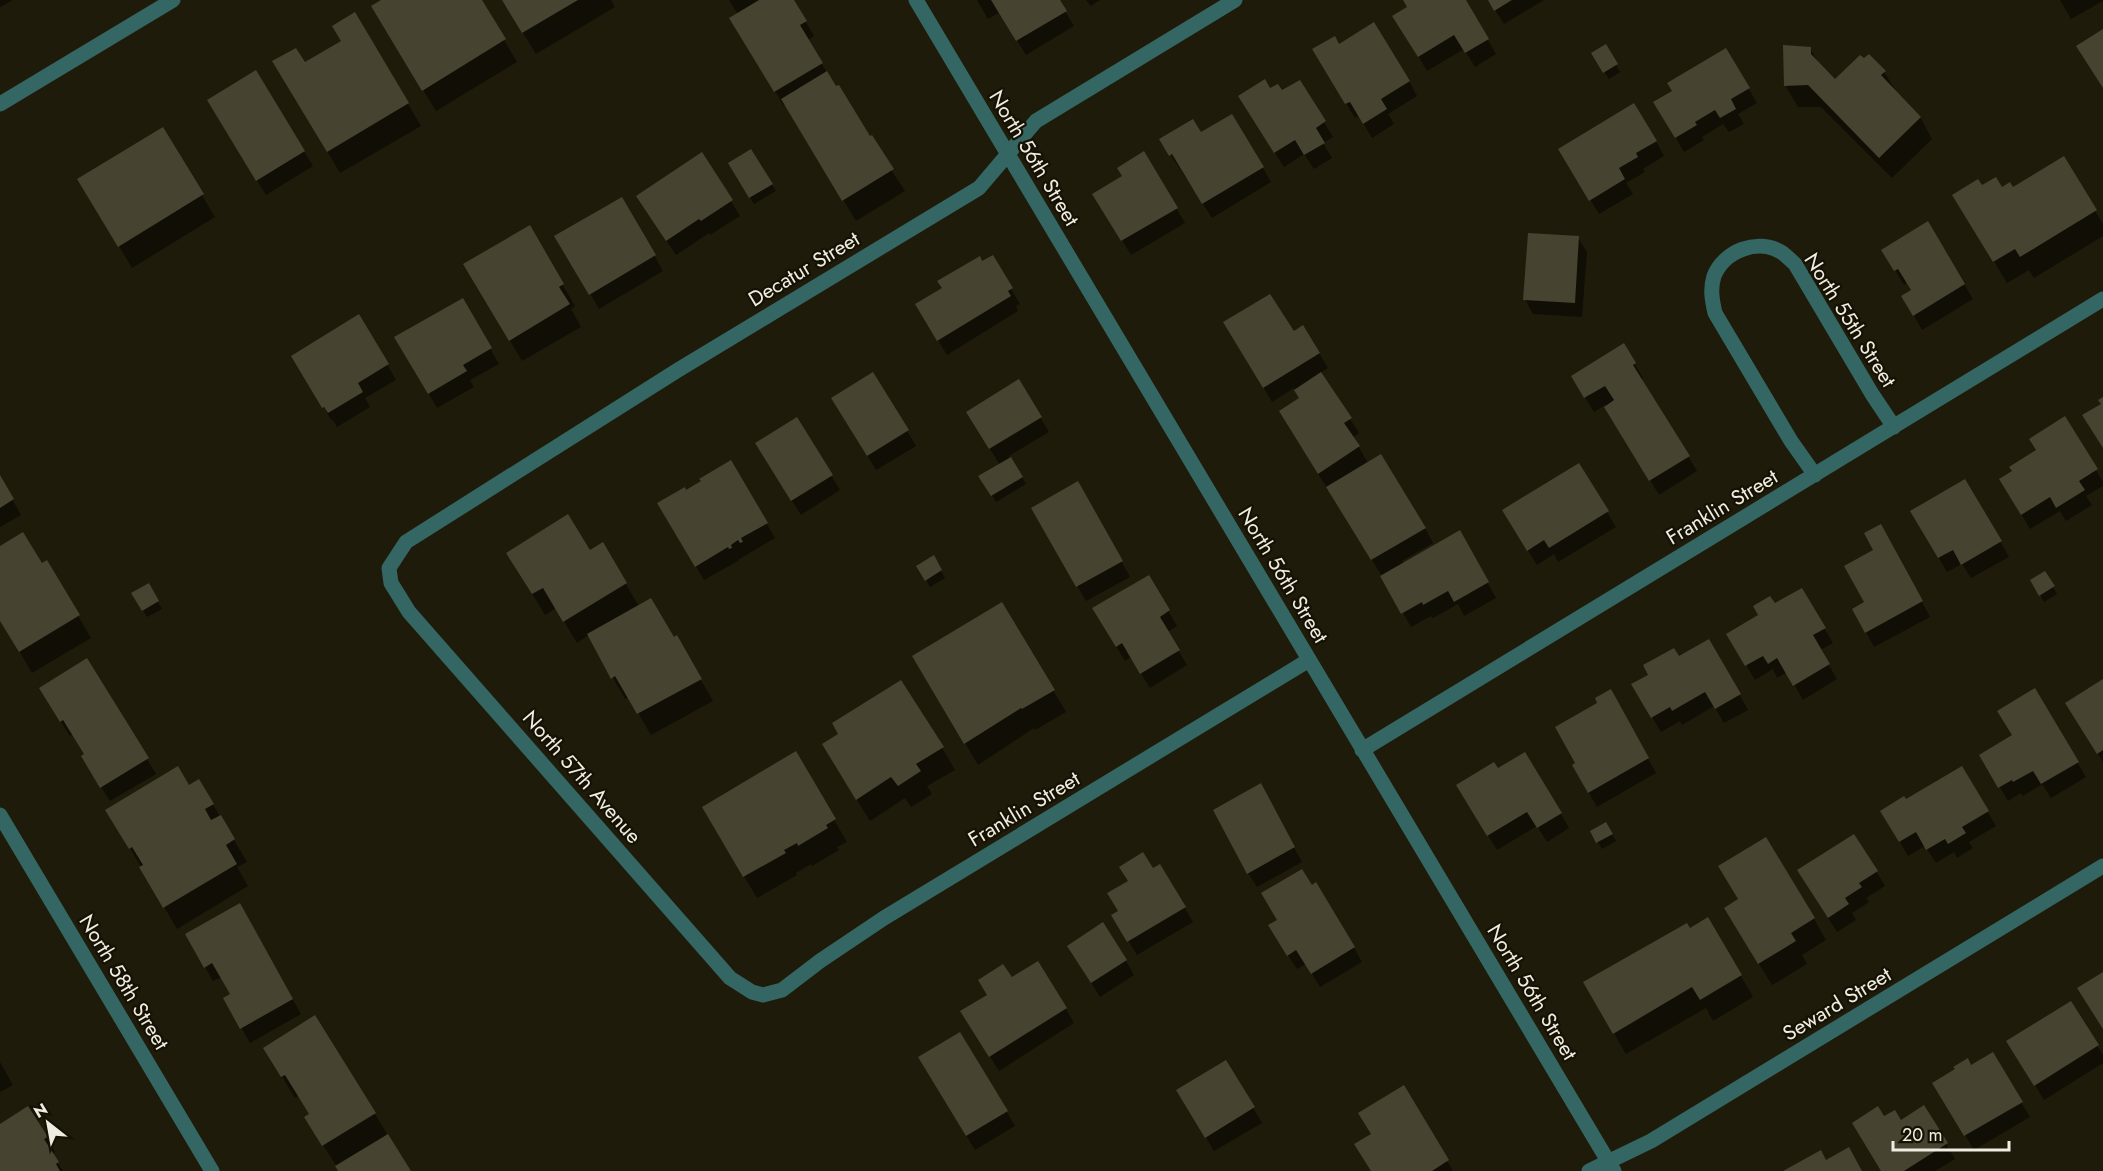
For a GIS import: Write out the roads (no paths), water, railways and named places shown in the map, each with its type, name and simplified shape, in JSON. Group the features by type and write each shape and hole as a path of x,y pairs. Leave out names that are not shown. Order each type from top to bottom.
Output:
{"street":[{"path":"0,104 173,0"},
{"name":"North 56th Street","path":"916,0 1611,1166"},
{"name":"Decatur Street","path":"389,568 406,542 678,370 979,188 1036,121 1235,0"},
{"name":"North 55th Street","path":"1815,475 1791,441 1715,313 1711,294 1714,276 1725,260 1735,253 1746,248 1761,246 1780,251 1795,264 1894,427"},
{"name":"Franklin Street","path":"1362,750 2103,299"},
{"name":"North 57th Avenue","path":"389,568 391,583 409,612 730,978 752,992 763,995"},
{"name":"Franklin Street","path":"763,995 782,990 820,961 894,912 1309,660"},
{"name":"North 58th Street","path":"0,815 212,1171"},
{"name":"Seward Street","path":"1589,1171 1611,1166 2103,866"}]}
